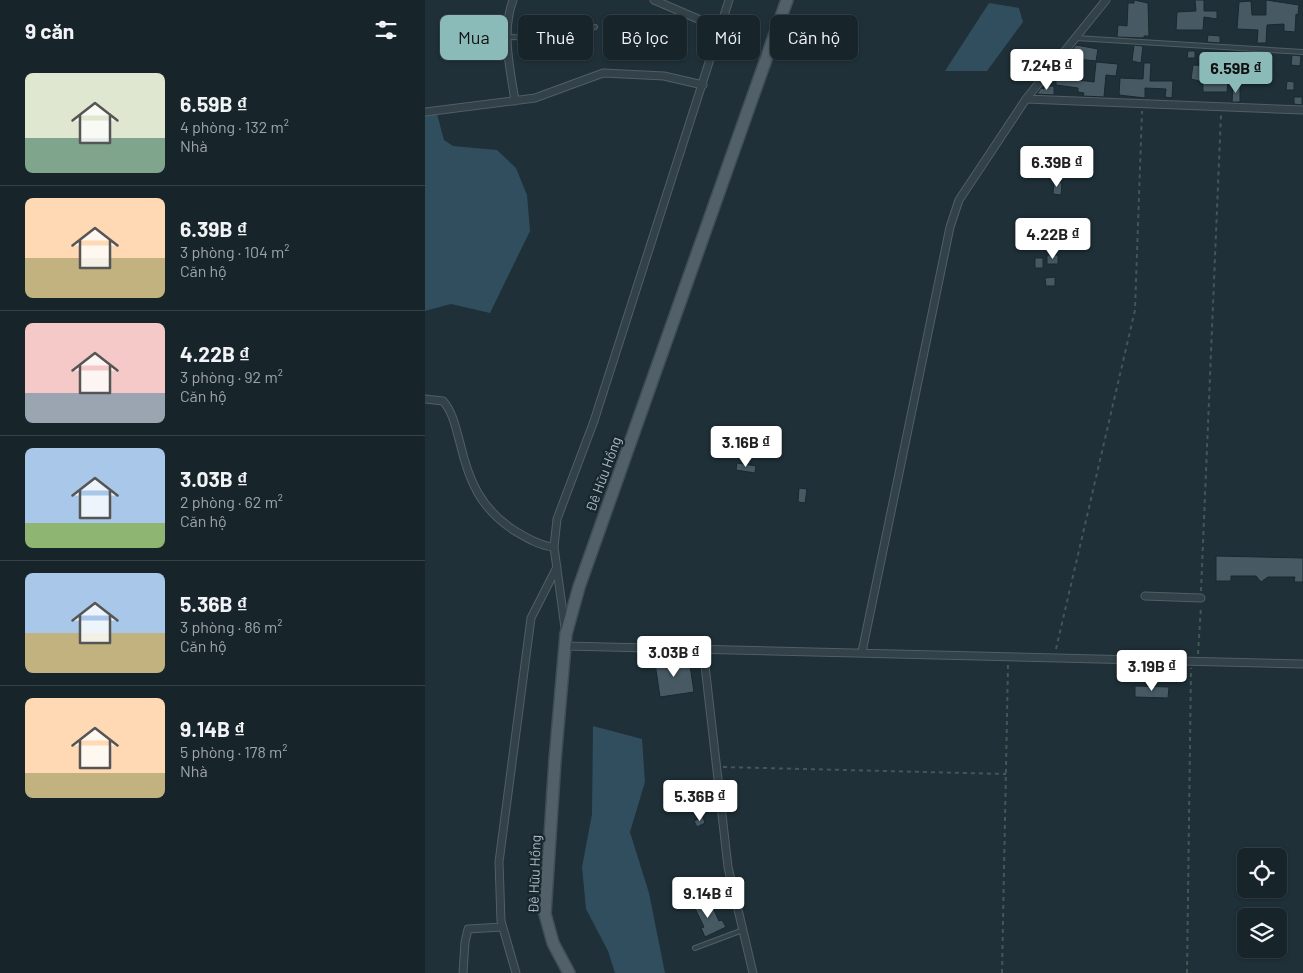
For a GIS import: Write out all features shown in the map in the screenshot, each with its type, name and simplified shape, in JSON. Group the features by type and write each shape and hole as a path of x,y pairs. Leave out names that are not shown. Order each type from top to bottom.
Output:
{"main road":[{"name":"Đê Hữu Hồng","path":"569,973 553,943 545,914 555,760 566,634 579,587 787,0"}],"street":[{"path":"507,15 513,0"},
{"path":"654,0 697,19"},
{"path":"724,15 729,0"},
{"path":"862,652 950,227 959,200 1026,99 1106,0"},
{"path":"508,45 515,101"},
{"path":"566,634 554,547 557,519 594,421 625,317 710,60"},
{"path":"425,112 535,98 603,73 664,76 703,85"},
{"path":"1026,99 1303,110"},
{"path":"425,399 443,401 449,408 463,457 486,507 501,522 528,538 546,546 554,547"},
{"path":"516,973 502,926 498,892 499,862 531,618 557,566"},
{"path":"1145,596 1201,598"},
{"path":"565,646 1303,664"},
{"path":"703,648 728,867 753,973"},
{"path":"463,973 465,942 468,929 502,926"}],"lane":[{"path":"508,37 547,38 595,27"},
{"path":"1075,38 1303,52"},
{"path":"695,948 743,930"}],"path":[{"path":"1054,657 1135,310 1142,104"},
{"path":"1187,973 1194,661 1201,598 1222,106"},
{"path":"1003,973 1008,656"},
{"path":"716,766 1006,774"}],"water":[{"path":"989,3 1019,8 1023,22 987,71 945,71"},
{"path":"437,114 444,140 453,146 497,150 516,168 527,195 530,231 490,313 451,304 425,311 425,115"},
{"path":"593,726 642,739 645,782 630,832 649,893 665,973 615,973 608,951 586,909 582,867 592,814"}],"building":[{"path":"1134,0 1148,3 1149,36 1144,36 1144,38 1117,37 1118,25 1127,26 1128,3 1134,3"},
{"path":"1195,0 1204,0 1204,11 1217,11 1217,19 1204,17 1203,30 1176,30 1177,12 1196,11"},
{"path":"1266,0 1299,5 1298,15 1296,14 1295,32 1284,31 1284,24 1267,25 1266,43 1257,43 1258,30 1237,29 1239,2 1251,1 1252,15 1266,15"},
{"path":"1208,35 1220,36 1220,43 1207,42"},
{"path":"1076,45 1098,49 1096,61 1066,58"},
{"path":"1134,45 1143,46 1141,63 1132,61"},
{"path":"1188,51 1195,51 1195,58 1187,58"},
{"path":"1222,51 1241,54 1241,61 1230,60 1229,64 1221,63"},
{"path":"1292,55 1301,56 1300,66 1291,65"},
{"path":"1209,61 1217,61 1215,81 1228,82 1227,92 1203,92 1203,82 1191,79 1193,65 1209,66"},
{"path":"1096,62 1118,64 1116,76 1106,75 1104,97 1083,96 1084,93 1078,92 1078,88 1056,85 1056,74 1077,76 1077,80 1094,82"},
{"path":"1144,63 1151,63 1150,81 1173,81 1172,98 1165,97 1166,89 1145,88 1145,98 1119,95 1120,78 1143,79"},
{"path":"1262,63 1269,63 1268,84 1248,83 1250,67 1261,69"},
{"path":"1287,81 1294,82 1294,90 1286,90"},
{"path":"1044,86 1054,86 1054,95 1037,94 1041,88 1044,89"},
{"path":"1233,86 1240,86 1240,102 1232,102"},
{"path":"1294,97 1302,97 1302,105 1294,104"},
{"path":"1054,182 1062,183 1061,195 1053,194"},
{"path":"1047,255 1058,255 1058,264 1047,264"},
{"path":"1035,258 1043,258 1043,268 1035,268"},
{"path":"1055,277 1055,286 1046,286 1045,278"},
{"path":"737,463 756,466 755,473 736,470"},
{"path":"799,488 807,489 805,503 798,502"},
{"path":"1216,556 1303,558 1303,582 1294,582 1295,577 1268,577 1261,582 1256,576 1231,576 1231,581 1216,581"},
{"path":"689,659 694,692 660,697 655,663"},
{"path":"1135,686 1169,687 1168,698 1135,697"},
{"path":"703,817 705,823 697,827 694,821"},
{"path":"719,883 720,885 726,883 728,891 714,897 710,887"},
{"path":"698,899 703,910 712,906 719,921 722,920 726,927 705,937 701,928 704,927 692,902"}]}
